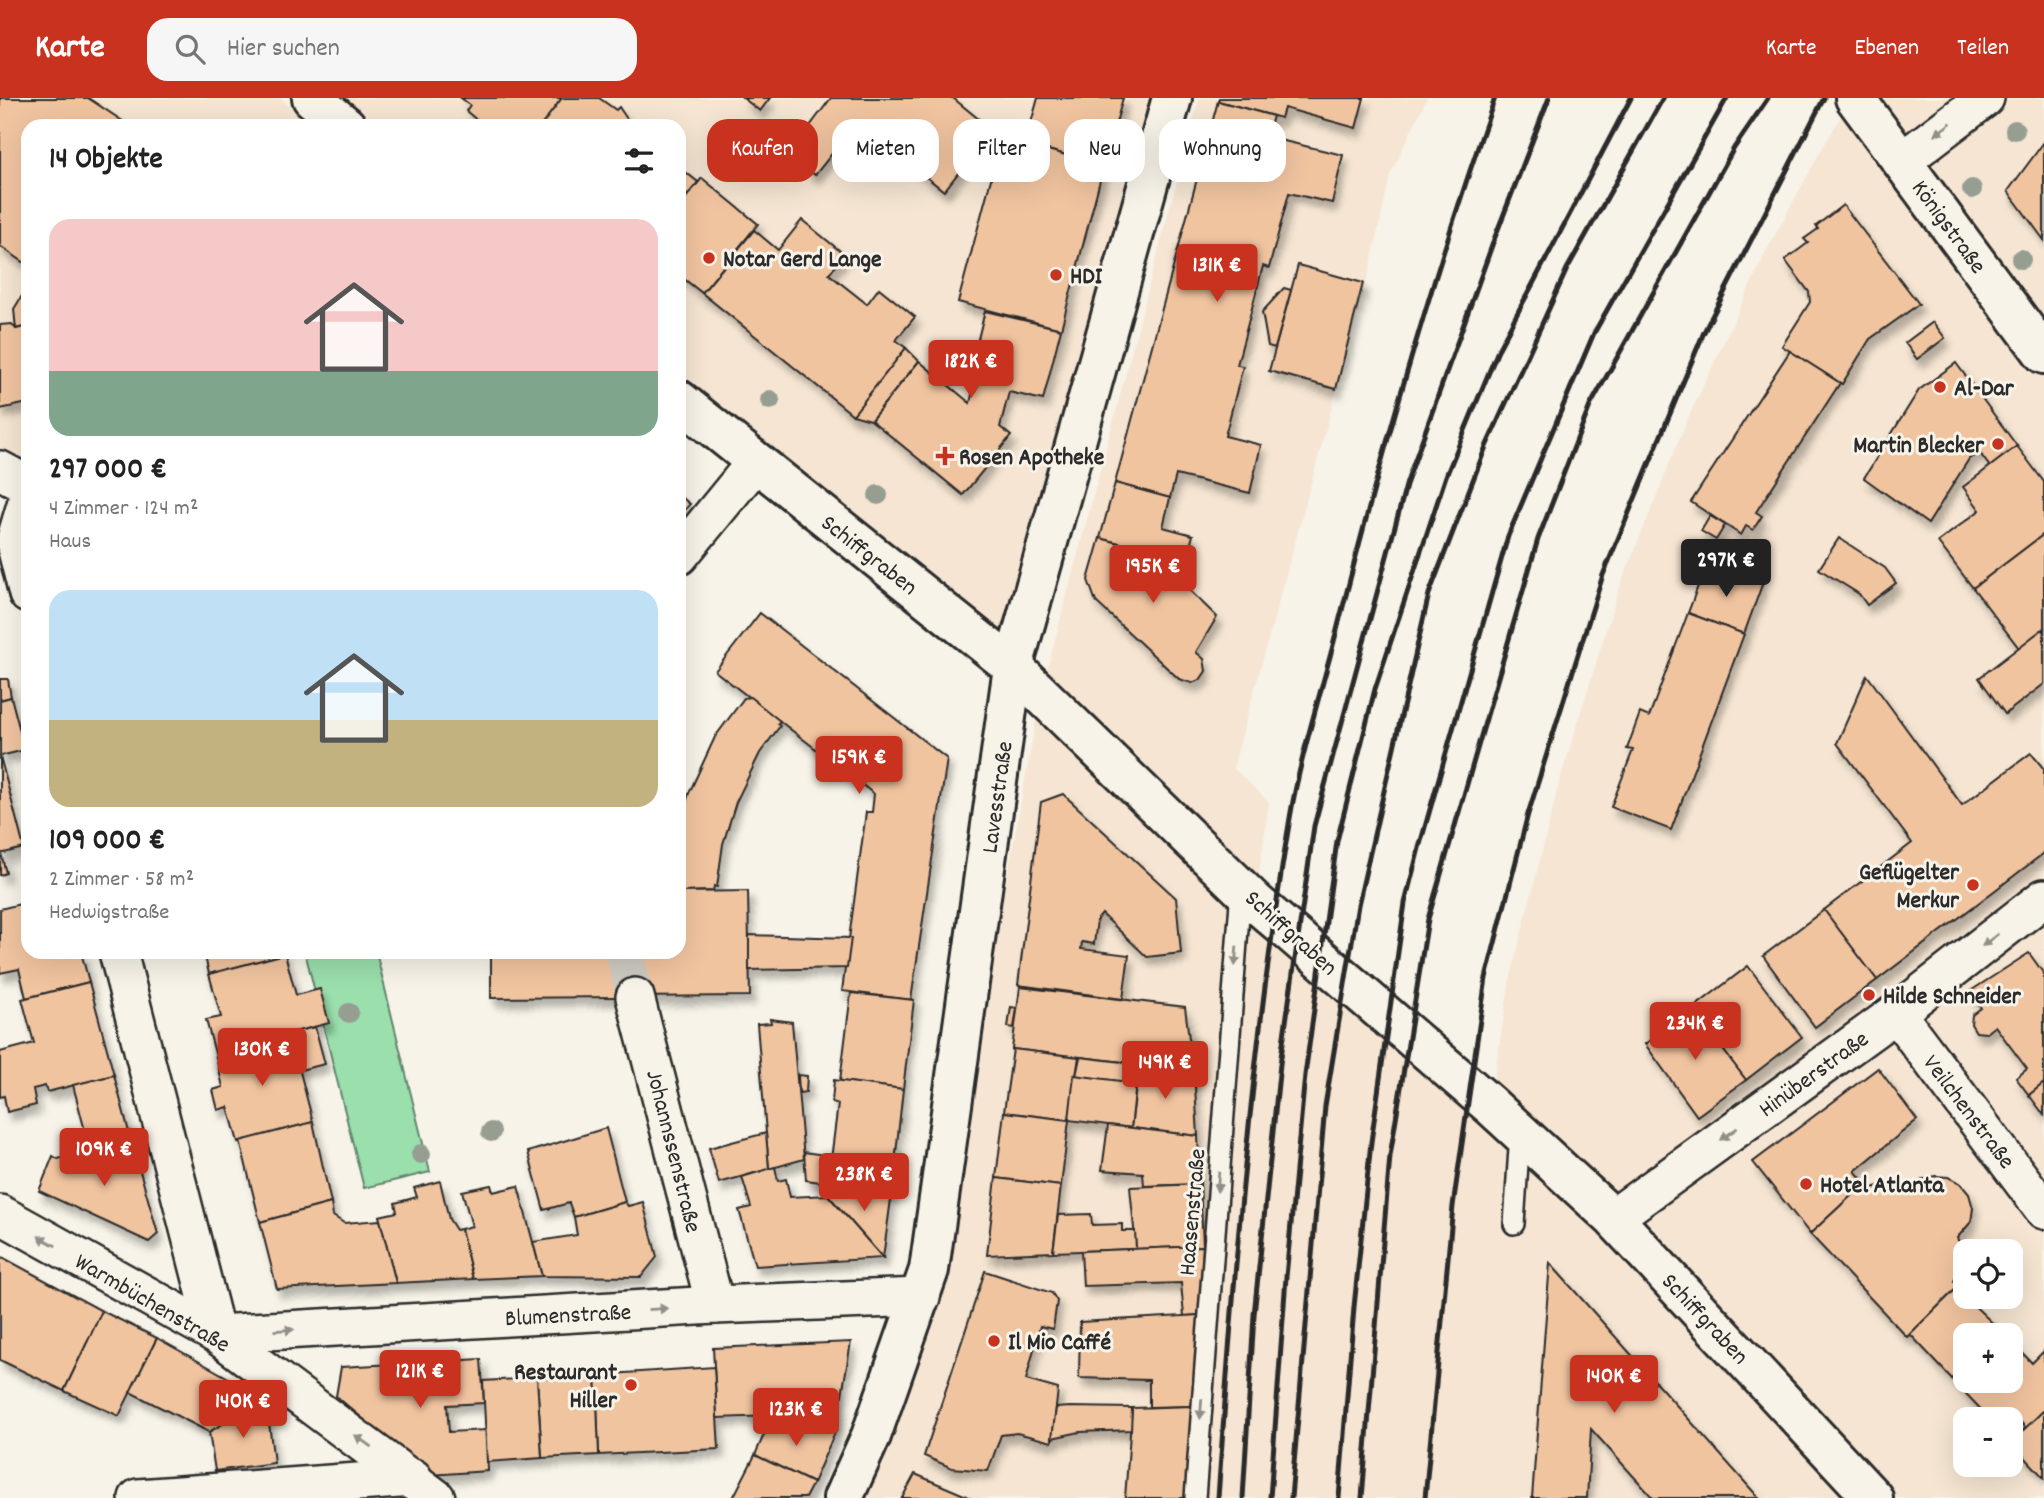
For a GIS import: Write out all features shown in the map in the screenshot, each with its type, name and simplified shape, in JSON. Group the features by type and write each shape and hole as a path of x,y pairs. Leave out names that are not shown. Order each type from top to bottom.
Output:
{"street":[{"name":"Lavesstraße","path":"843,1498 871,1436 929,1270 1013,667 1172,98"},
{"name":"Königstraße","path":"1855,98 2044,354"},
{"path":"1902,161 1985,98"},
{"name":"Schiffgraben","path":"686,406 1013,667 1241,888 1520,1132 1613,1218 1874,1498"},
{"path":"686,547 755,463"},
{"path":"0,470 21,481"},
{"path":"21,522 15,542 21,566"},
{"name":"Hinüberstraße","path":"1613,1218 1896,1013 2044,898"},
{"path":"120,959 215,1334"},
{"name":"Johannssenstraße","path":"635,997 715,1305"},
{"name":"Veilchenstraße","path":"1896,1013 2044,1210"},
{"name":"Warmbüchenstraße","path":"0,1214 215,1334 424,1488"},
{"name":"Blumenstraße","path":"215,1334 715,1305 921,1297"},
{"path":"138,1498 424,1488"}],"lane":[{"name":"Haasenstraße","path":"1195,1498 1241,888"},
{"path":"1514,1224 1520,1132"}],"shaded area":[{"path":"0,98 280,98 306,119 21,119 21,481 0,470"},
{"path":"312,98 1172,98 1166,119 1159,119 1159,145 1013,667 686,406 686,119 338,119"},
{"path":"1199,98 1427,98 1390,175 1370,268 1233,768 1269,802 1255,902 1490,1104 1510,980 1560,780 1618,592 1685,425 1767,250 1822,149 1852,98 2044,98 2044,1498 850,1498 935,1271 1041,693 1177,182 1286,182 1286,119 1193,119"}],"green space":[{"path":"307,959 378,959 430,1172 364,1188"}],"building":[{"path":"0,98 88,98 120,119 21,119 21,260 0,246"},
{"path":"461,98 562,98 546,119 476,119 466,111 470,105"},
{"path":"562,98 599,98 616,110 619,107 627,119 546,119"},
{"path":"743,98 770,98 760,111"},
{"path":"831,98 953,98 979,119 953,119 953,180 944,191 933,182 939,182 939,119 832,119 832,154 818,171 818,119 815,119"},
{"path":"1038,98 1123,98 1117,119 1064,119 1064,154 1050,151 1050,119 1032,119"},
{"path":"1219,98 1364,98 1356,128 1284,108 1281,118 1218,101"},
{"path":"1218,101 1273,116 1272,119 1213,119"},
{"path":"1286,142 1343,155 1332,203 1289,193 1269,268 1263,266 1237,365 1243,366 1225,436 1261,445 1250,493 1176,475 1170,498 1115,483 1196,182 1286,182"},
{"path":"2044,142 2044,240 2008,191"},
{"path":"1050,151 1064,154 1064,182 1100,182 1061,329 958,302 990,182 1050,182"},
{"path":"686,173 698,182 686,197"},
{"path":"702,178 758,224 702,293 686,280 686,197"},
{"path":"1843,205 1919,304 1870,339 1842,384 1782,346 1810,302 1809,292 1785,260 1808,243 1804,239"},
{"path":"802,220 845,255 829,274 867,304 879,288 915,317 896,340 906,348 853,415 702,293 754,230 778,250"},
{"path":"1298,265 1363,283 1336,389 1269,371"},
{"path":"1284,288 1291,290 1275,348 1268,346 1262,312"},
{"path":"21,298 21,328 16,329 14,309"},
{"path":"985,311 1061,329 1043,400 1009,392 1000,427 1011,436 963,495 871,420 919,361 970,403 975,382 968,379"},
{"path":"1933,322 1945,338 1917,359 1905,343"},
{"path":"12,324 16,329 21,328 21,404 0,409 0,325"},
{"path":"906,348 919,361 871,420 853,415"},
{"path":"1790,351 1840,383 1756,512 1762,516 1753,530 1746,526 1741,535 1691,502"},
{"path":"1956,363 2017,446 1990,467 1979,452 1969,459 1928,524 1864,478 1919,390"},
{"path":"2017,446 2044,482 2044,534 1973,588 1938,542 1980,510 1963,487"},
{"path":"1115,483 1170,498 1163,527 1193,535 1186,561 1100,538"},
{"path":"1710,516 1725,525 1716,540 1701,531"},
{"path":"2044,534 2044,628 2019,648 1973,588"},
{"path":"1100,538 1186,561 1180,581 1217,617 1196,652 1204,659 1206,671 1200,680 1192,683 1179,679 1096,602 1088,580"},
{"path":"1839,538 1885,568 1896,583 1867,605 1859,594 1819,569"},
{"path":"1725,568 1763,582 1744,634 1688,613 1702,575"},
{"path":"760,613 947,759 911,1000 842,991 866,812 872,812 874,794 715,671"},
{"path":"1688,613 1744,634 1671,830 1611,807 1633,750 1627,749 1640,713 1649,717"},
{"path":"2044,628 2044,684 2005,714 1979,678"},
{"path":"1867,675 1962,805 2031,753 2044,769 2044,853 1877,980 1824,910 1912,843 1837,743"},
{"path":"0,679 8,679 11,697 0,700"},
{"path":"11,697 21,735 21,751 0,756 0,700"},
{"path":"750,697 780,721 777,724 780,726 760,753 736,802 723,844 717,887 714,886 713,891 686,892 686,803 715,737 744,698"},
{"path":"0,756 21,836 21,849 0,854"},
{"path":"1063,794 1176,898 1181,953 1147,957 1102,914 1097,920 1094,944 1082,942 1081,949 1129,955 1123,999 1018,985 1041,802"},
{"path":"0,854 6,873 0,875"},
{"path":"748,891 750,996 491,998 491,959 686,959 686,892"},
{"path":"21,904 21,959 83,959 89,982 26,998 19,969 0,973 0,909"},
{"path":"1824,910 1877,980 1815,1027 1763,956"},
{"path":"749,935 851,938 847,968 749,970"},
{"path":"2029,953 2044,974 2044,1083 2029,1095 2016,1078 2027,1069 1995,1026 1986,1033 1976,1032 1971,1024 1972,1015 1981,1008 1969,992"},
{"path":"206,959 266,959 209,974"},
{"path":"266,959 286,959 296,995 320,989 329,1023 215,1053 206,1020 221,1017 209,974"},
{"path":"1748,966 1802,1037 1746,1080 1692,1009"},
{"path":"89,982 114,1075 47,1092 45,1086 33,1089 36,1105 7,1112 4,1096 0,1097 0,1052 34,1043 22,999"},
{"path":"1020,987 1185,1007 1193,1070 1012,1049"},
{"path":"851,993 914,1000 903,1089 840,1081"},
{"path":"1011,1007 1017,1008 1014,1028 1008,1027"},
{"path":"1692,1009 1746,1080 1697,1116 1645,1044"},
{"path":"770,1019 792,1022 804,1159 769,1169 757,1024 771,1023"},
{"path":"315,1027 325,1064 300,1070 290,1033"},
{"path":"290,1033 313,1122 238,1142 228,1107 218,1110 213,1090 223,1087 215,1053"},
{"path":"1013,1049 1079,1057 1069,1120 1004,1112"},
{"path":"1080,1057 1139,1064 1136,1083 1076,1076"},
{"path":"1139,1064 1194,1071 1198,1136 1131,1128"},
{"path":"1878,1068 1917,1120 1855,1171 1865,1183 1810,1234 1753,1162"},
{"path":"114,1075 131,1140 90,1150 73,1085"},
{"path":"798,1075 807,1076 806,1092 799,1093"},
{"path":"1074,1075 1136,1083 1131,1128 1069,1120"},
{"path":"834,1080 903,1089 891,1199 855,1194 856,1186 828,1183 838,1104 832,1102"},
{"path":"2044,1083 2044,1115 2029,1095"},
{"path":"1004,1112 1069,1120 1061,1186 996,1178"},
{"path":"313,1122 331,1203 260,1222 240,1141"},
{"path":"1108,1125 1198,1136 1200,1184 1144,1186 1143,1173 1102,1170"},
{"path":"606,1128 625,1202 574,1217 569,1203 544,1210 528,1152"},
{"path":"766,1133 769,1169 719,1183 709,1148"},
{"path":"131,1140 158,1234 149,1242 39,1191 53,1156 58,1159"},
{"path":"804,1152 832,1156 828,1183 806,1180"},
{"path":"775,1167 778,1181 786,1179 790,1197 828,1195 883,1258 755,1266 739,1210 751,1207 742,1177"},
{"path":"1935,1176 1948,1177 1960,1183 1969,1194 1973,1208 1971,1222 1957,1239 1953,1239 1953,1292 1907,1337 1810,1234 1865,1183 1871,1189 1887,1182 1901,1183 1912,1189 1922,1180"},
{"path":"996,1178 1061,1186 1053,1252 987,1255"},
{"path":"440,1181 449,1219 456,1230 461,1229 473,1279 396,1283 379,1216 397,1212 395,1203 417,1197 414,1188"},
{"path":"828,1183 856,1186 855,1194 891,1199 883,1258 828,1195"},
{"path":"1200,1184 1203,1246 1136,1249 1130,1187"},
{"path":"491,1185 493,1192 518,1186 542,1276 473,1279 461,1229 472,1226 462,1191"},
{"path":"625,1202 628,1206 643,1202 657,1257 641,1277 542,1276 533,1242 577,1235 574,1217"},
{"path":"331,1203 333,1216 344,1223 380,1220 396,1283 277,1289 260,1222"},
{"path":"1091,1214 1092,1225 1122,1224 1122,1231 1135,1231 1136,1249 1053,1252 1058,1215"},
{"path":"1203,1246 1200,1315 1184,1316 1181,1283 1083,1286 1081,1251"},
{"path":"0,1256 102,1311 64,1391 0,1360"},
{"path":"1550,1263 1759,1498 1653,1498 1591,1429 1587,1498 1532,1498"},
{"path":"985,1271 1052,1293 1057,1301 1053,1329 1040,1326 1026,1380 1058,1389 1052,1442 1017,1433 1001,1435 988,1471 952,1468 924,1456"},
{"path":"1953,1292 1953,1309 1978,1309 1992,1323 1953,1323 1953,1380 1910,1334"},
{"path":"102,1311 157,1338 119,1416 64,1391"},
{"path":"1200,1315 1193,1406 1149,1407 1149,1380 1079,1378 1080,1322"},
{"path":"157,1338 266,1399 209,1432 130,1392"},
{"path":"851,1342 836,1430 770,1421 771,1416 717,1418 713,1348"},
{"path":"2044,1351 2044,1410 2026,1428 2023,1425 2023,1407 1979,1407 1965,1393 2023,1393 2023,1354 2032,1363"},
{"path":"481,1359 484,1403 447,1405 449,1432 486,1430 488,1471 429,1475 336,1396 341,1367"},
{"path":"714,1367 719,1449 599,1455 596,1375"},
{"path":"596,1375 599,1455 542,1458 537,1378"},
{"path":"537,1378 542,1458 487,1462 483,1381"},
{"path":"266,1399 274,1463 215,1471 209,1432"},
{"path":"1193,1406 1186,1498 1125,1498 1132,1408"},
{"path":"1056,1408 1132,1408 1131,1430 1080,1432 1052,1438"},
{"path":"2044,1410 2044,1478 2023,1455 2023,1430"},
{"path":"770,1421 836,1430 813,1483 755,1455"},
{"path":"755,1455 813,1483 805,1498 733,1498"},
{"path":"915,1474 971,1498 902,1498"}],"tunnel":[{"path":"626,959 635,997"}],"railway":[{"path":"1218,1498 1238,1242 1255,1072 1290,818 1306,744 1392,424 1451,228 1495,98"},
{"path":"1243,1498 1254,1315 1280,1064 1314,826 1407,482 1495,237 1549,98"},
{"path":"1270,1498 1286,1277 1305,1075 1337,841 1375,689 1446,476 1499,348 1631,98"},
{"path":"1291,1498 1325,1106 1358,905 1429,594 1485,449 1567,269 1663,98"},
{"path":"1339,1498 1354,1307 1371,1142 1405,903 1419,848 1508,536 1594,333 1727,98"},
{"path":"1362,1498 1390,1156 1428,919 1538,539 1590,406 1734,148 1768,98"},
{"path":"1425,1498 1453,1206 1486,978 1528,814 1603,575 1704,332 1824,98"}],"place":[{"name":"Notar Gerd Lange","path":"709,258"},
{"name":"HDI","path":"1056,275"},
{"name":"Al-Dar","path":"1940,387"},
{"name":"Martin Blecker","path":"1998,444"},
{"name":"Rosen Apotheke","path":"945,456"},
{"name":"Geflügelter Merkur","path":"1973,885"},
{"name":"Hilde Schneider","path":"1869,995"},
{"name":"Hotel Atlanta","path":"1806,1184"},
{"name":"Il Mio Caffé","path":"994,1341"},
{"name":"Restaurant Hiller","path":"631,1385"}]}
